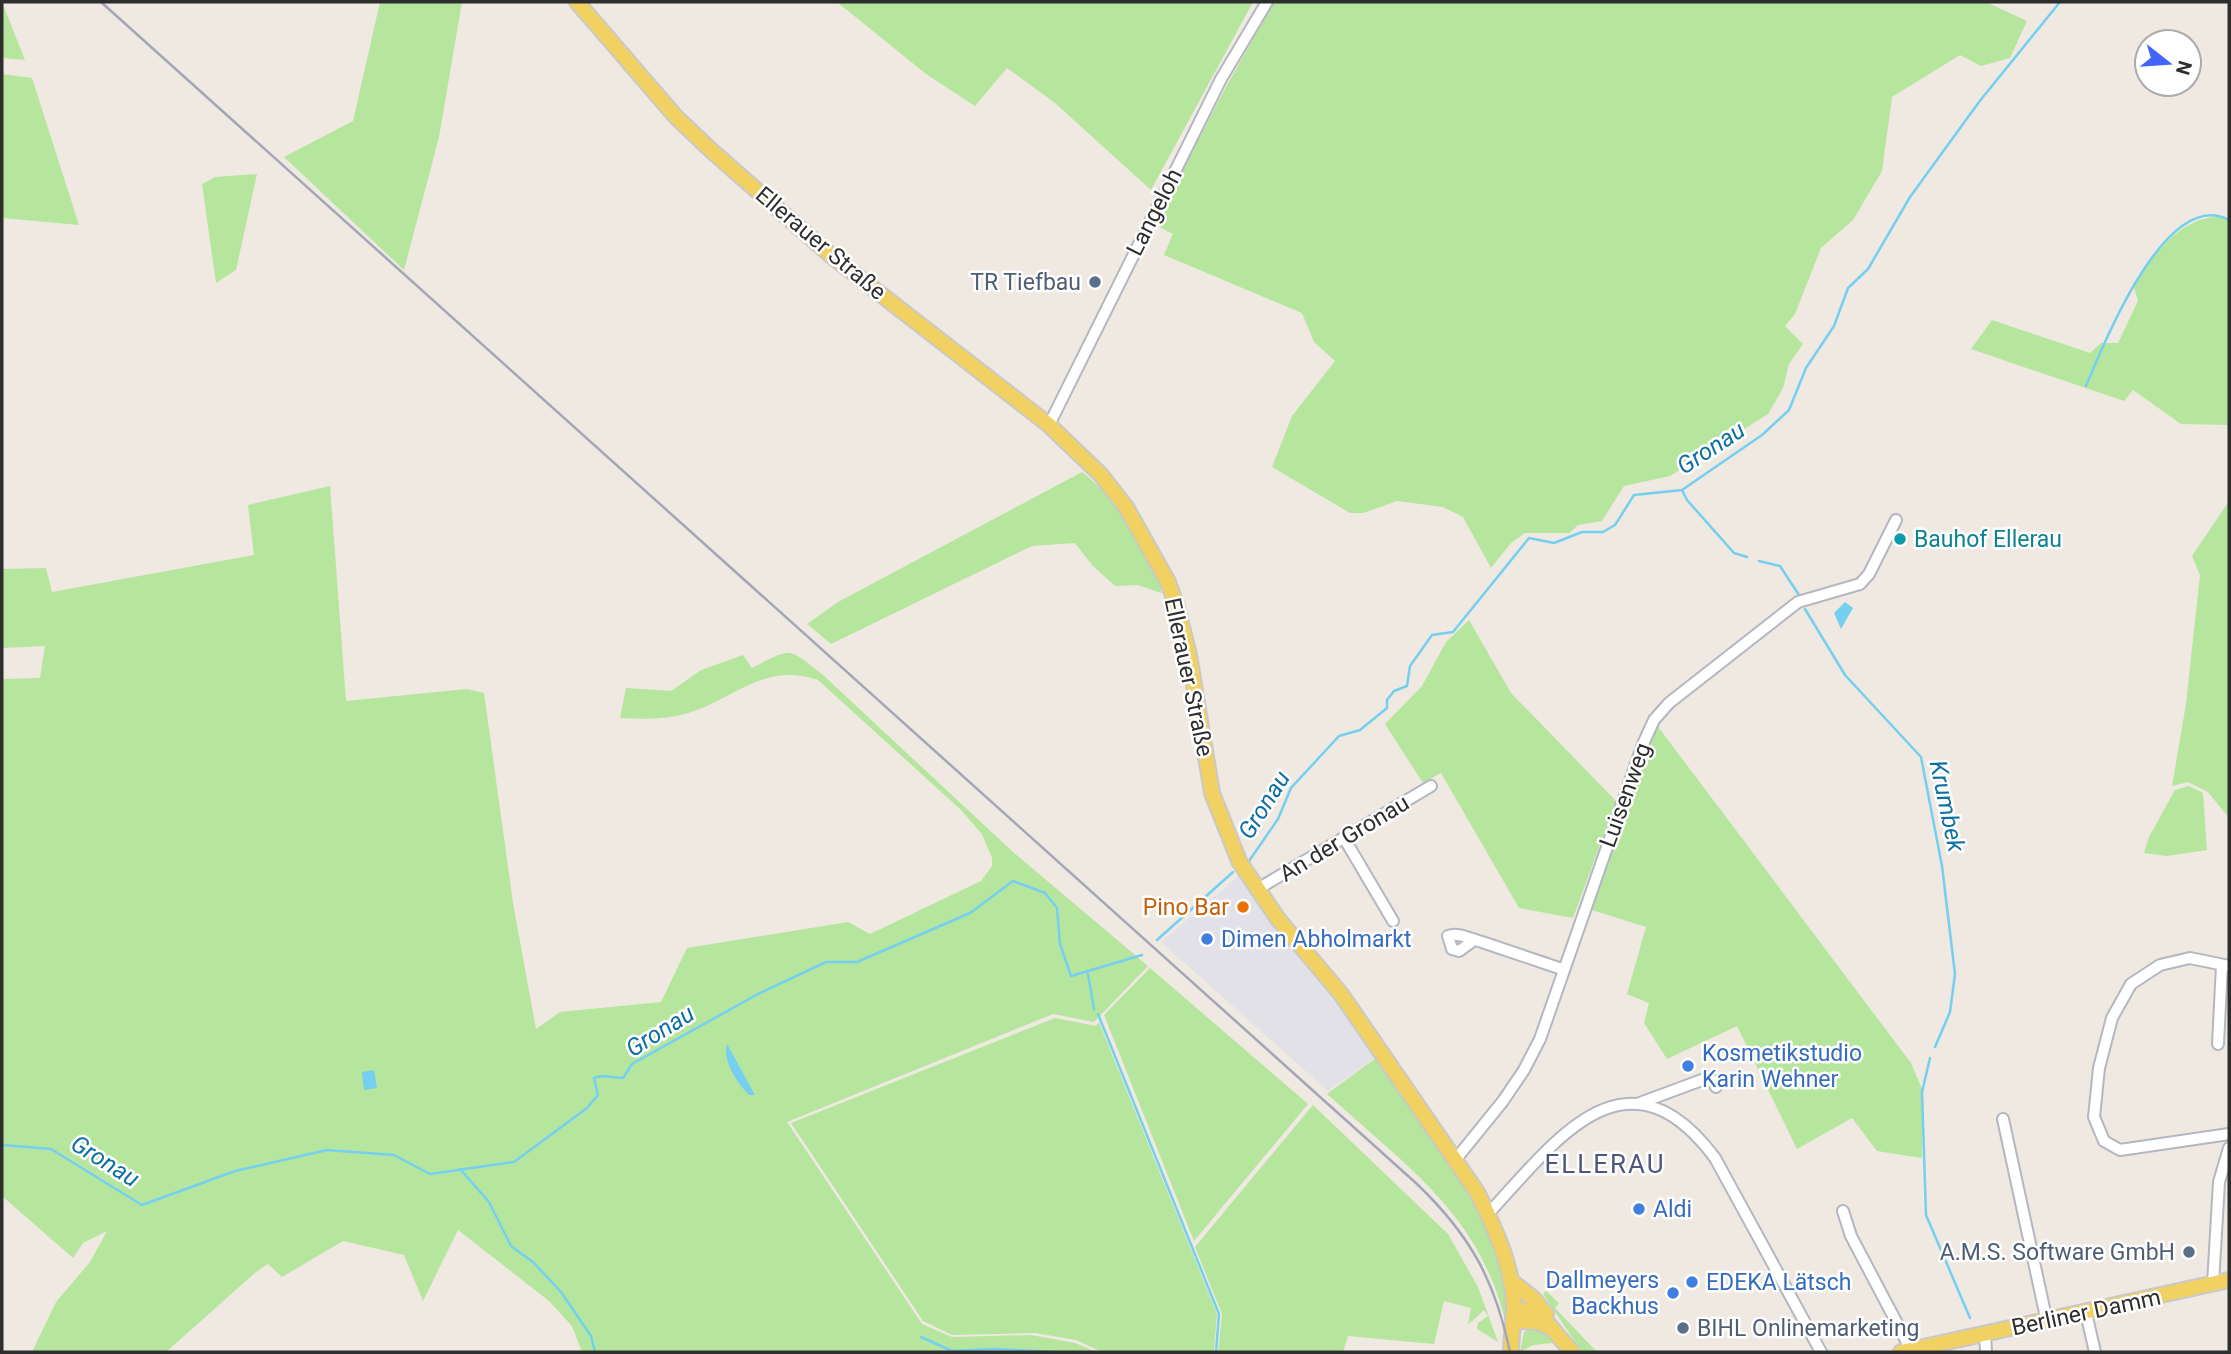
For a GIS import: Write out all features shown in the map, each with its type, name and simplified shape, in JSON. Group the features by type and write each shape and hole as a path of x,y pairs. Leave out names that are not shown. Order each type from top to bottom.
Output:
{"main road":[{"name":"Ellerauer Straße","path":"577,2 676,117 723,161 834,258 1049,425 1101,475 1126,507 1168,582 1189,655 1212,793 1227,837 1256,890 1341,994 1455,1159 1488,1214 1510,1280 1516,1315"},
{"path":"1510,1280 1539,1304 1572,1352"},
{"name":"Berliner Damm","path":"1905,1350 2047,1322 2229,1280"},
{"path":"1516,1315 1527,1310 1538,1312 1556,1331"},
{"path":"1511,1352 1516,1315"},
{"path":"1516,1315 1517,1352"}],"street":[{"name":"Langeloh","path":"1049,425 1221,79 1267,2"},
{"name":"Luisenweg","path":"1455,1159 1478,1135 1524,1070 1548,1017 1562,969 1654,720 1669,703 1798,602 1860,584 1869,574 1896,520"},
{"name":"An der Gronau","path":"1256,890 1431,786"},
{"path":"1344,838 1392,921"},
{"path":"1474,940 1562,969"},
{"path":"2218,1044 2226,966 2190,958 2160,965 2131,984 2112,1018 2099,1068 2094,1117 2104,1141 2120,1150 2229,1134"},
{"path":"1488,1214 1579,1120 1596,1111 1637,1104 1710,1077 1716,1087"},
{"path":"1637,1104 1678,1117 1694,1130 1715,1158 1821,1352"},
{"path":"2003,1119 2047,1322"},
{"path":"2213,1284 2219,1182 2229,1148"},
{"path":"1843,1211 1851,1236 1905,1350"},
{"path":"2086,1313 2095,1352"},
{"path":"1983,1334 1986,1352"}],"shaded area":[{"path":"1240,875 1377,1056 1328,1091 1161,942"}],"green space":[{"path":"2,2 25,60 2,58"},
{"path":"380,2 462,2 439,137 404,270 284,157 353,121"},
{"path":"837,2 1253,2 1151,190 1055,103 1007,68 975,106 926,74"},
{"path":"1274,2 1986,2 2027,21 2010,58 1981,66 1960,55 1892,97 1882,171 1853,220 1821,248 1795,314 1785,326 1803,344 1789,364 1783,388 1768,414 1670,476 1624,486 1602,521 1578,525 1569,533 1525,533 1511,543 1491,568 1463,517 1443,507 1397,501 1363,513 1350,513 1272,467 1292,416 1335,361 1314,342 1302,313 1164,255 1173,234 1154,224"},
{"path":"2,74 32,78 79,225 2,218"},
{"path":"257,174 236,270 216,283 202,184 215,177"},
{"path":"2222,216 2229,220 2229,425 2181,424 2133,390 2124,401 1971,349 1992,320 2090,353 2101,343 2118,343 2138,301 2133,284 2151,260 2181,230 2207,218"},
{"path":"1082,472 1107,495 1127,521 1161,579 1161,593 1138,585 1115,586 1092,565 1075,543 1032,546 831,644 807,624 838,602"},
{"path":"330,486 346,701 467,689 484,693 513,903 536,1029 560,1012 661,1002 687,948 848,922 870,934 981,881 992,866 992,858 982,834 960,809 818,680 798,675 781,675 749,685 685,714 661,718 620,718 626,688 671,691 701,670 743,655 752,668 775,656 789,653 796,655 823,675 1013,852 1148,966 1094,1022 1053,1014 787,1122 922,1324 952,1337 1031,1335 1075,1343 1097,1352 582,1352 572,1326 549,1301 458,1230 423,1301 404,1255 343,1241 282,1277 268,1264 166,1352 32,1352 56,1302 90,1262 107,1231 83,1243 73,1258 2,1196 2,679 40,678 45,646 2,648 2,569 46,568 52,592 254,555 248,505"},
{"path":"2229,501 2229,818 2208,792 2188,782 2172,786 2186,704 2200,575 2192,556"},
{"path":"1469,620 1511,693 1616,801 1573,918 1519,908 1441,773 1423,783 1385,724 1422,686 1446,642"},
{"path":"1656,724 1911,1063 1922,1089 1922,1158 1877,1151 1852,1118 1797,1149 1737,1026 1667,1059 1644,1023 1649,1003 1627,994 1646,927 1589,909"},
{"path":"2189,786 2203,793 2207,850 2167,856 2144,853 2149,837 2175,790"},
{"path":"1150,968 1308,1104 1194,1241 1104,1015"},
{"path":"1055,1018 1096,1026 1099,1022 1217,1314 1214,1352 1102,1352 1076,1340 1035,1333 952,1335 923,1321 791,1123"},
{"path":"1380,1055 1445,1150 1483,1218 1497,1254 1505,1291 1507,1329 1496,1289 1461,1224 1413,1171 1327,1094"},
{"path":"1313,1105 1448,1234 1478,1287 1498,1342 1477,1329 1478,1323 1488,1316 1484,1310 1468,1325 1471,1308 1444,1301 1434,1344 1348,1336 1343,1352 1218,1352 1222,1314 1195,1247"},
{"path":"1546,1291 1559,1303 1555,1308 1597,1352 1582,1352 1543,1294"},
{"path":"1532,1327 1544,1330 1553,1343 1533,1345 1520,1352 1524,1332"}],"water":[{"path":"1845,602 1853,608 1841,629 1834,613"},
{"path":"727,1044 755,1095 749,1095 732,1072 727,1058"},
{"path":"374,1070 377,1088 364,1090 362,1072"}],"waterway":[{"name":"Gronau","path":"1249,861 1278,819 1291,788 1339,736 1360,730 1387,708 1387,700 1394,691 1407,686 1410,666 1432,635 1453,632 1529,538 1554,543 1582,532 1603,532 1615,525 1634,495 1682,490 1762,435 1789,410 1806,368 1834,326 1848,288 1868,269 1910,197 1979,102 2060,2"},
{"path":"2086,386 2122,306 2161,247 2182,226 2205,216 2229,220"},
{"name":"Krumbek","path":"1682,490 1687,500 1734,553 1747,557"},
{"name":"Krumbek","path":"1759,561 1780,566 1799,595"},
{"name":"Krumbek","path":"1805,609 1845,675 1921,757 1942,866 1955,974 1950,1012 1935,1047"},
{"name":"Gronau","path":"1157,940 1233,872"},
{"name":"Gronau","path":"2,1145 51,1149 142,1205 235,1171 327,1150 394,1155 430,1174 514,1162 587,1108 598,1095 594,1078 623,1078 632,1064 758,994 826,962 857,962 970,913 1013,881 1045,893 1057,908 1060,944 1071,976 1142,955"},
{"path":"1088,974 1094,1009"},
{"path":"1098,1014 1219,1314 1216,1352"},
{"name":"Krumbek","path":"1930,1058 1922,1092 1926,1215 1970,1318"},
{"path":"460,1169 489,1202 511,1246 533,1262 561,1292 591,1336 595,1352"},
{"path":"921,1337 952,1351 995,1349 1055,1352"}],"railway":[{"path":"101,2 1417,1184 1452,1222 1478,1260 1497,1303 1510,1352"}],"place":[{"name":"TR Tiefbau","path":"1095,282"},
{"name":"Bauhof Ellerau","path":"1900,539"},
{"name":"Pino Bar","path":"1243,907"},
{"name":"Dimen Abholmarkt","path":"1207,939"},
{"name":"Kosmetikstudio Karin Wehner","path":"1688,1066"},
{"name":"Aldi","path":"1639,1209"},
{"name":"A.M.S. Software GmbH","path":"2189,1252"},
{"name":"EDEKA Lätsch","path":"1692,1282"},
{"name":"Dallmeyers Backhus","path":"1673,1293"},
{"name":"BIHL Onlinemarketing","path":"1683,1328"}],"district":[{"name":"ELLERAU","path":"1605,1164"}]}
